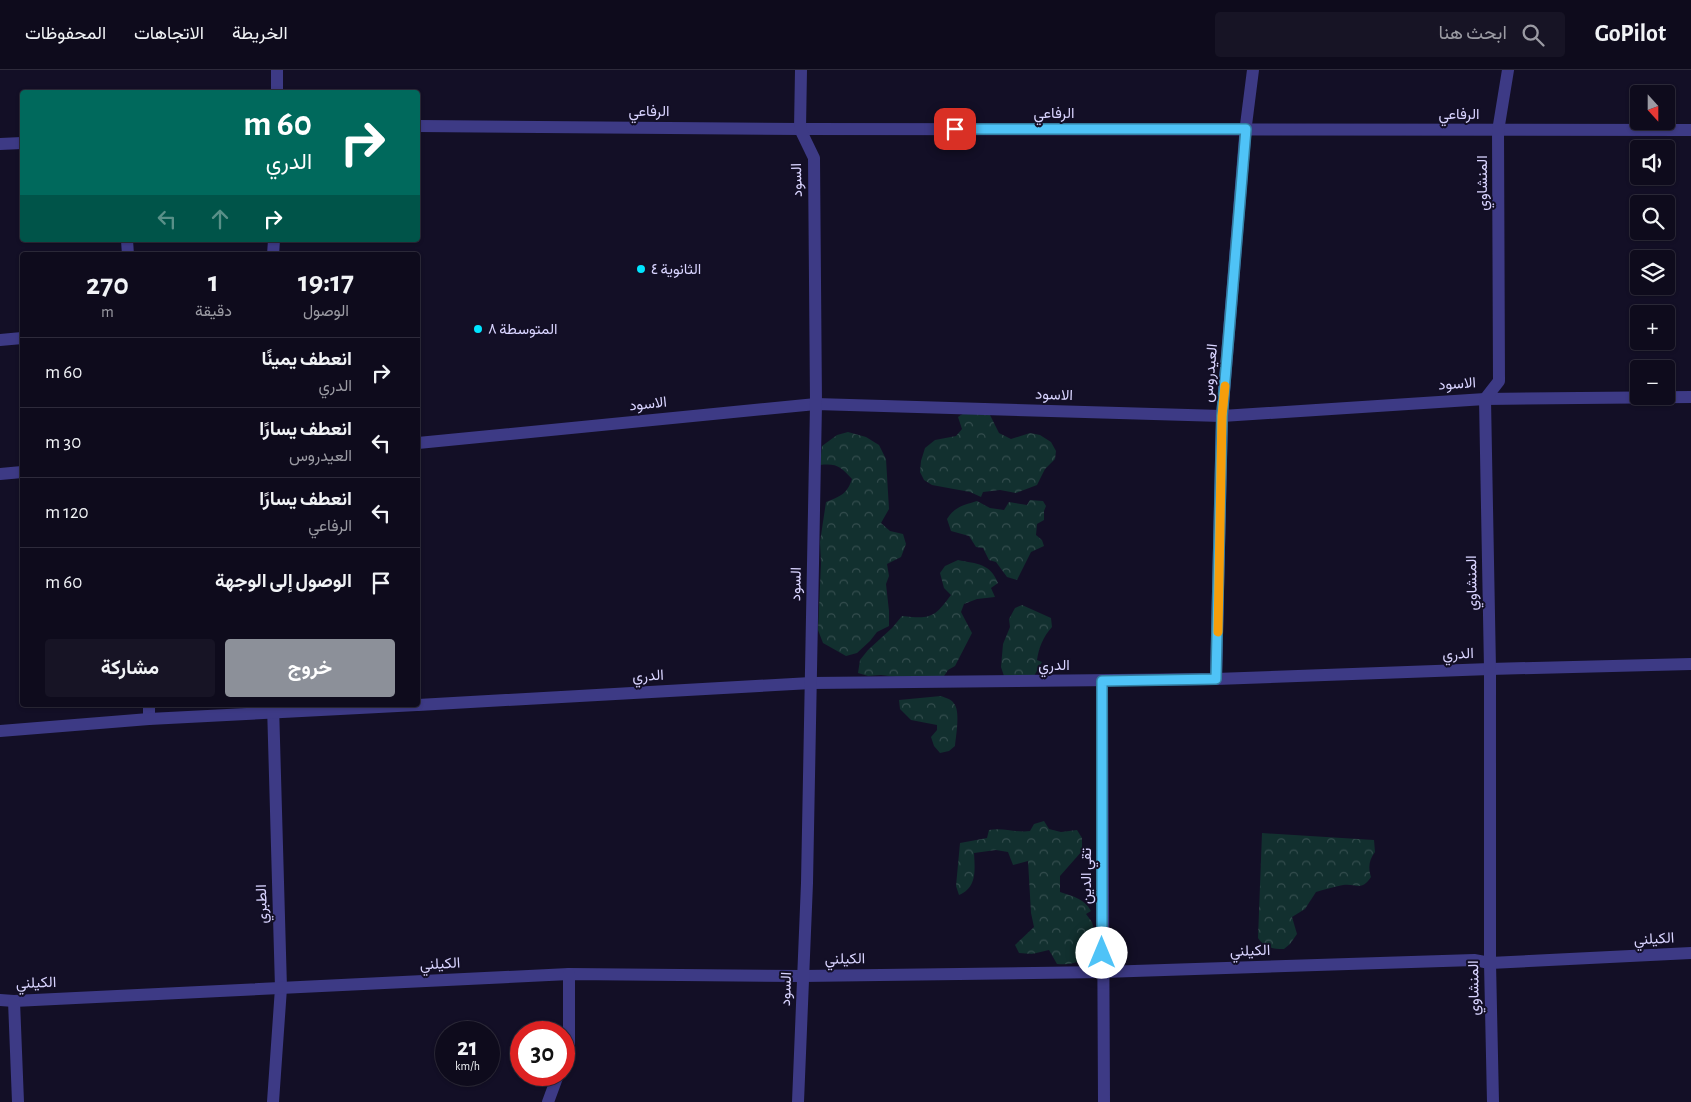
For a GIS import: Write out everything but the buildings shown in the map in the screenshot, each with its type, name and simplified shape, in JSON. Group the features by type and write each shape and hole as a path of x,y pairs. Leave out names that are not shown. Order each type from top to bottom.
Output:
{"street":[{"path":"277,70 277,90"},
{"name":"السود","path":"798,1102 807,883 816,404 814,158 800,129 801,70"},
{"name":"العيدروس","path":"1216,679 1222,416 1246,129 1254,70"},
{"name":"المنشاوي","path":"1493,1102 1490,963 1490,669 1485,399 1499,381 1498,131 1508,70"},
{"name":"الرفاعي","path":"420,126 800,129 1691,130"},
{"path":"0,144 20,143"},
{"path":"0,340 20,338"},
{"name":"الاسود","path":"420,443 816,404 1222,416 1485,399 1691,397"},
{"path":"0,474 20,472"},
{"name":"الدري","path":"420,705 811,683 1216,679 1691,664"},
{"name":"تقي الدين","path":"1102,681 1104,1102"},
{"path":"149,707 149,719"},
{"name":"الدري","path":"0,731 273,709 345,707"},
{"name":"الطبري","path":"273,709 281,988 273,1102"},
{"name":"الكيلني","path":"0,1000 14,1001 569,974 802,976 1103,972 1474,960 1490,963 1691,953"},
{"path":"569,974 569,1021"},
{"path":"14,1001 18,1102"},
{"path":"548,1102 554,1086"}],"green space":[{"path":"987,409 999,433 1011,439 1030,433 1040,435 1051,442 1056,451 1055,459 1045,469 1037,485 1016,493 1000,490 983,492 981,497 970,492 932,485 924,480 920,472 925,448 935,440 956,436 962,429 958,417 964,413"},
{"path":"848,432 866,437 879,445 886,459 889,509 881,523 890,531 903,534 906,544 901,557 887,564 889,576 886,584 889,626 877,632 857,653 846,656 823,643 818,630 820,542 826,502 843,494 852,479 845,471 838,467 820,465 822,446 837,435"},
{"path":"1030,500 1043,501 1046,506 1044,520 1037,524 1036,535 1042,540 1044,546 1031,552 1017,580 1007,577 996,562 989,560 983,548 976,547 969,536 951,531 947,519 956,509 977,501 990,508 1004,510 1009,502 1027,505"},
{"path":"958,560 987,568 995,576 998,583 991,588 995,597 977,599 964,604 961,612 972,633 955,666 948,670 944,676 896,677 868,676 858,673 860,660 902,616 926,617 936,613 951,595 944,588 940,573 945,566"},
{"path":"1022,605 1051,618 1052,627 1040,646 1037,660 1042,662 1034,676 1004,676 1001,667 1003,644 1010,627 1009,619 1015,608"},
{"path":"941,696 954,703 957,719 955,746 949,751 940,753 934,746 931,737 937,730 937,725 911,720 900,709 899,700"},
{"path":"1044,821 1049,829 1061,832 1077,830 1082,838 1082,851 1060,876 1060,892 1078,899 1091,911 1086,914 1092,922 1097,942 1090,953 1081,960 1070,964 1057,964 1049,950 1032,954 1019,953 1015,945 1034,927 1031,913 1028,861 1013,865 1008,852 996,850 974,853 974,878 972,883 965,892 959,895 956,886 960,843 987,838 989,830 1030,831 1034,824"},
{"path":"1262,833 1374,840 1375,852 1369,867 1371,877 1367,882 1361,886 1343,885 1316,892 1305,909 1292,917 1297,934 1284,949 1269,947 1258,938"}],"slow traffic":[{"path":"1218,632 1222,416 1225,386"}],"place":[{"name":"الثانوية ٤","path":"641,269"},
{"name":"المتوسطة ٨","path":"478,329"}],"route":[{"path":"955,129 1246,129 1222,416 1216,679 1102,681 1102,953"}]}
